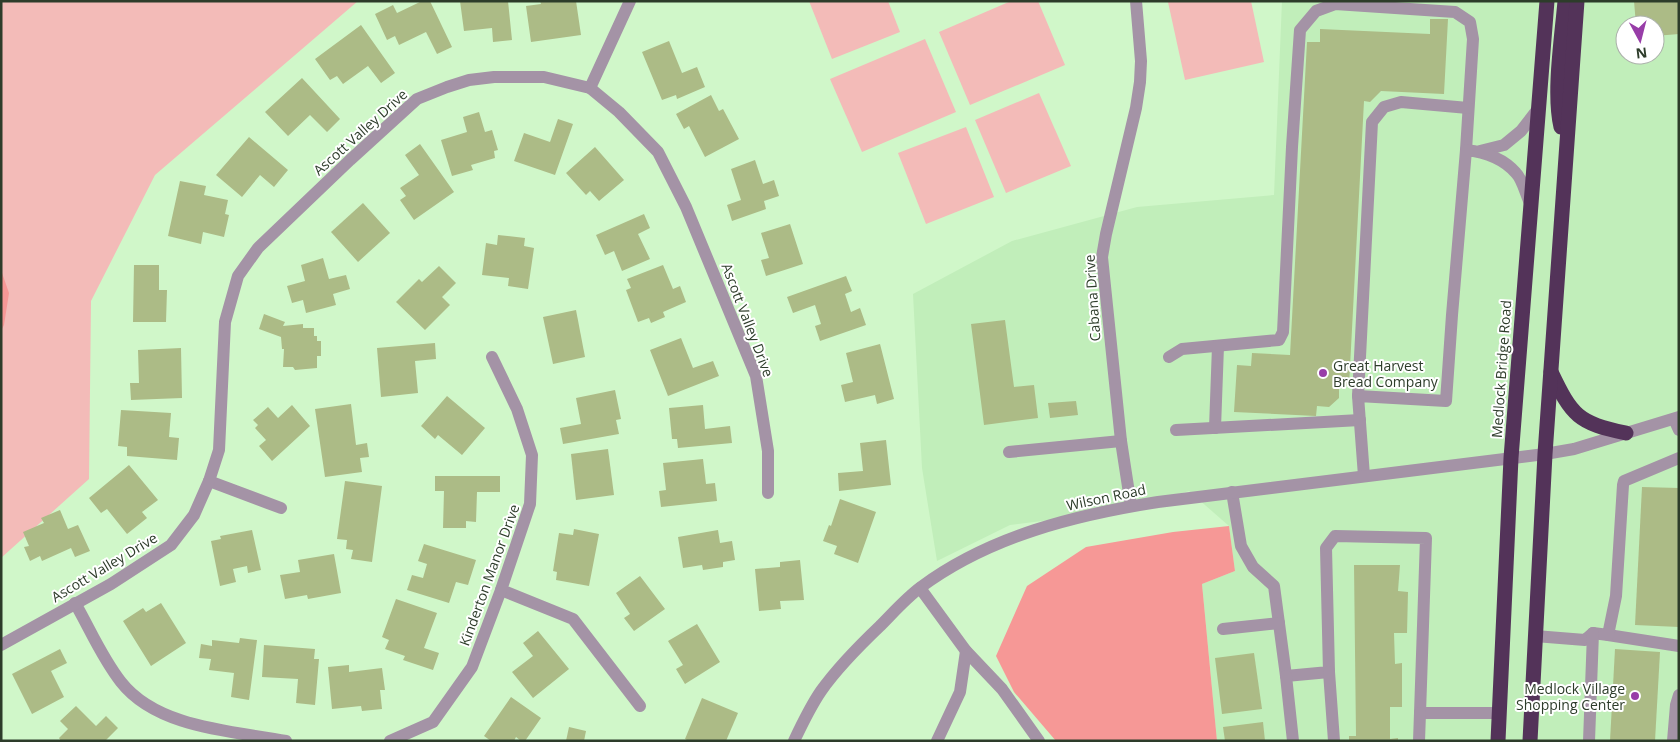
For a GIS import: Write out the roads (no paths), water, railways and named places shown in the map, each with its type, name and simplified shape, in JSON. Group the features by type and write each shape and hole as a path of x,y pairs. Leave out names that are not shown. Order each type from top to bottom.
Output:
{"highway":[{"name":"Medlock Bridge Road","path":"1498,741 1511,458 1547,1"},
{"path":"1566,1 1559,83 1559,119 1567,143"},
{"path":"1530,741 1550,370 1577,1"},
{"path":"1550,370 1566,403 1585,421 1600,428 1626,433"}],"street":[{"path":"590,88 630,1"},
{"name":"Cabana Drive","path":"1131,506 1121,441 1102,257 1136,108 1140,82 1141,61 1136,1"},
{"path":"1169,357 1182,349 1279,340 1283,332 1300,30 1316,10 1335,4 1455,12 1470,22 1473,39 1446,401 1358,396"},
{"name":"Ascott Valley Drive","path":"1,645 111,584 171,545 194,515 209,481 218,450 225,322 238,276 258,248 350,160 418,99 469,80 494,77 544,77 590,88 619,112 658,152 686,207 756,376 768,451 768,493"},
{"path":"1364,476 1358,396 1372,122 1384,107 1401,102 1468,108"},
{"path":"1466,150 1480,151 1504,145 1521,131 1538,109"},
{"path":"1480,151 1499,159 1517,173 1530,205"},
{"path":"1215,428 1218,346"},
{"name":"Kinderton Manor Drive","path":"390,741 433,722 472,667 501,590 530,504 532,455 517,409 492,357"},
{"path":"1176,430 1360,420"},
{"name":"Wilson Road","path":"794,741 822,690 846,660 920,588 979,552 1020,534 1131,506 1545,454 1574,449 1626,433 1677,422"},
{"path":"1009,452 1121,441"},
{"path":"1608,635 1616,596 1624,481 1679,458"},
{"path":"209,481 281,508"},
{"path":"1232,492 1241,546 1253,567 1274,586 1293,741"},
{"path":"1334,741 1329,672 1326,548 1335,536 1426,538 1419,741"},
{"path":"920,588 966,651 1002,689 1039,741"},
{"path":"501,590 574,619 640,706"},
{"path":"75,603 121,683 140,700 159,711 189,724 286,741"},
{"path":"1223,629 1279,622"},
{"path":"1535,636 1585,640 1593,633 1679,646"},
{"path":"1589,741 1593,633"},
{"path":"937,741 960,692 966,651"},
{"path":"1286,676 1329,672"},
{"path":"1674,741 1676,704 1679,696"},
{"path":"1420,713 1500,714"}],"place":[{"name":"Great Harvest Bread Company","path":"1323,373"},
{"name":"Medlock Village Shopping Center","path":"1635,696"}]}
